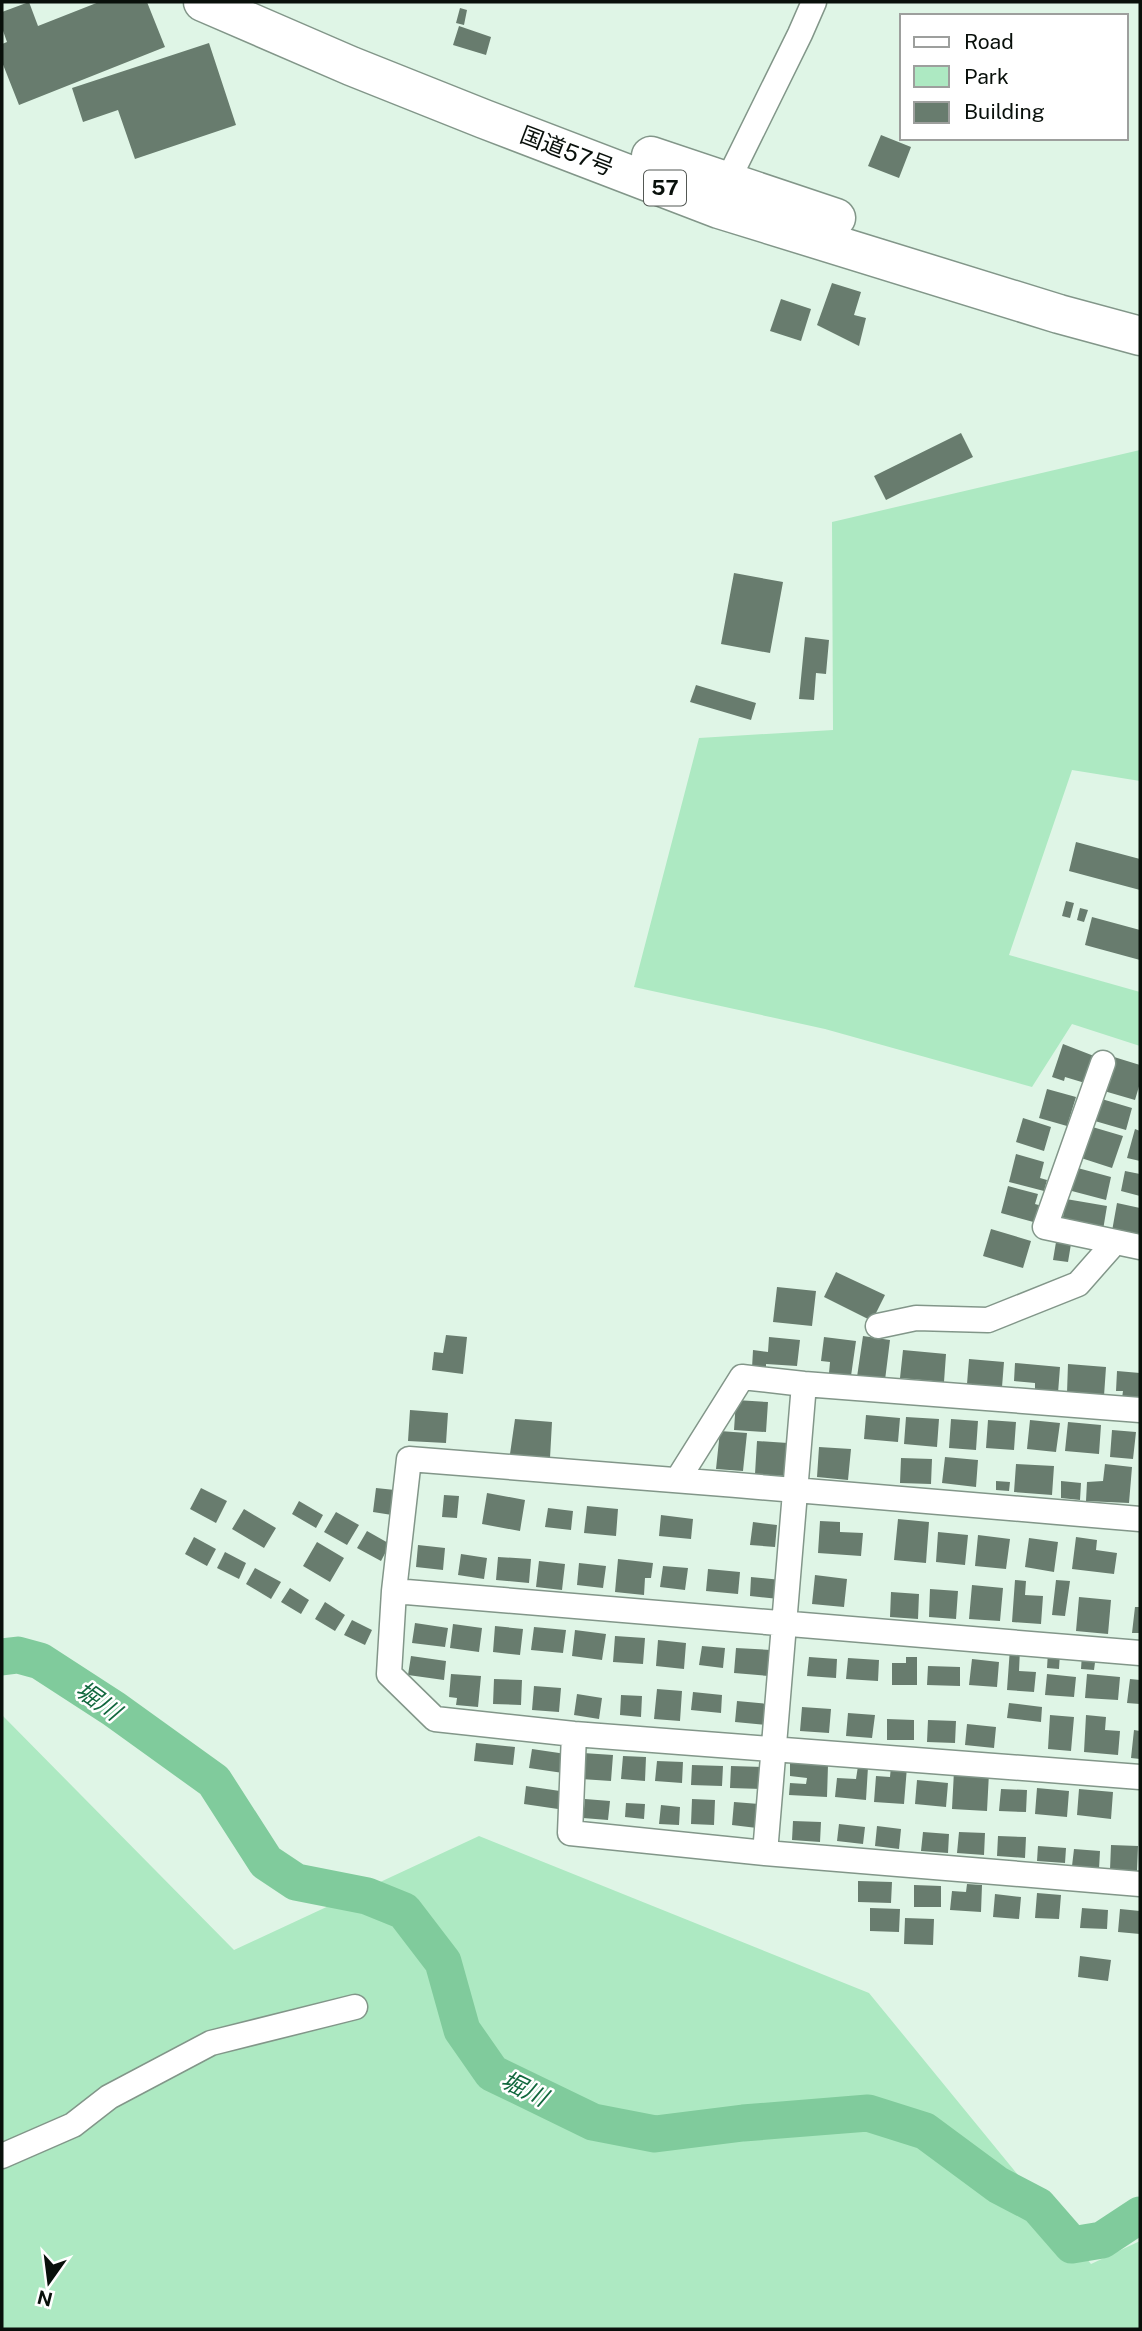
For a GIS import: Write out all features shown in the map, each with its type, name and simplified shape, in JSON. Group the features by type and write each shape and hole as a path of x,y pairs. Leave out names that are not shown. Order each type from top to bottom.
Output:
{"highway":[{"name":"国道57号","path":"203,2 471,115 723,195 1140,312"},
{"name":"国道57号","path":"269,2 451,84 598,138 723,195 1059,314 1140,336"}],"street":[{"path":"723,195 814,2"},
{"path":"1103,1063 1045,1227 1140,1247"},
{"path":"878,1326 916,1318 988,1320 1078,1284 1115,1242"},
{"path":"678,1479 742,1377 1140,1410"},
{"path":"765,1853 804,1384"},
{"path":"1140,1519 409,1459 394,1591 389,1674 435,1718 574,1734 1140,1777"},
{"path":"394,1591 1140,1653"},
{"path":"574,1734 570,1833 765,1853 1140,1884"},
{"path":"2,2156 72,2125 109,2097 211,2043 355,2007"}],"green space":[{"path":"1140,450 1140,781 1072,770 1009,955 1140,992 1140,1046 1072,1024 1032,1087 825,1029 634,987 699,738 833,730 832,522"},
{"path":"2,1715 234,1950 479,1836 869,1993 1091,2264 1140,2241 1140,2329 2,2329"}],"building":[{"path":"29,2 38,26 99,2 147,2 165,47 19,105 2,62 2,44 7,42 2,28 2,12"},
{"path":"460,8 467,10 464,25 456,23"},
{"path":"459,26 491,37 486,55 453,45"},
{"path":"209,43 236,125 135,159 118,110 83,122 72,88"},
{"path":"881,135 911,147 899,178 868,166"},
{"path":"832,283 861,292 854,315 866,318 859,346 817,325"},
{"path":"781,299 811,309 801,341 770,331"},
{"path":"961,433 973,457 886,500 874,476"},
{"path":"734,573 783,582 770,653 721,644"},
{"path":"805,637 829,640 826,674 816,673 814,700 799,699"},
{"path":"696,685 756,703 751,720 690,702"},
{"path":"1076,842 1140,859 1140,890 1069,871"},
{"path":"1066,901 1074,903 1070,918 1062,916"},
{"path":"1080,908 1088,910 1084,922 1077,920"},
{"path":"1092,917 1140,930 1140,960 1085,945"},
{"path":"1063,1044 1094,1056 1085,1083 1065,1077 1064,1081 1052,1077"},
{"path":"1114,1057 1140,1065 1140,1083 1135,1100 1104,1091"},
{"path":"1047,1089 1076,1097 1067,1126 1039,1118"},
{"path":"1095,1097 1132,1108 1126,1130 1088,1119"},
{"path":"1023,1118 1051,1127 1044,1151 1016,1142"},
{"path":"1089,1126 1123,1136 1112,1168 1078,1157"},
{"path":"1135,1129 1140,1131 1140,1161 1127,1158"},
{"path":"1016,1154 1044,1162 1040,1178 1047,1180 1044,1191 1009,1182"},
{"path":"1074,1167 1111,1177 1106,1200 1068,1190"},
{"path":"1125,1171 1140,1174 1140,1196 1121,1191"},
{"path":"1008,1186 1038,1194 1035,1204 1042,1206 1037,1223 1001,1213"},
{"path":"1066,1199 1107,1206 1103,1230 1062,1223"},
{"path":"1117,1203 1140,1208 1140,1237 1112,1231"},
{"path":"991,1229 1031,1241 1023,1268 983,1256"},
{"path":"1056,1242 1071,1244 1068,1262 1053,1260"},
{"path":"836,1272 885,1295 872,1321 824,1297"},
{"path":"777,1287 816,1291 812,1326 773,1322"},
{"path":"446,1335 467,1337 463,1374 432,1370 434,1352 443,1353"},
{"path":"863,1336 890,1340 885,1380 857,1377"},
{"path":"769,1337 800,1340 797,1366 766,1364 766,1370 752,1368 753,1350 768,1352"},
{"path":"824,1337 856,1341 851,1376 829,1373 830,1362 821,1361"},
{"path":"903,1350 946,1354 944,1382 900,1378"},
{"path":"969,1359 1004,1362 1002,1387 967,1384"},
{"path":"1015,1363 1060,1367 1058,1393 1035,1391 1035,1383 1014,1381"},
{"path":"1068,1364 1106,1367 1104,1396 1067,1393"},
{"path":"1117,1371 1140,1373 1140,1399 1122,1398 1123,1391 1116,1391"},
{"path":"736,1400 768,1402 766,1432 734,1430"},
{"path":"410,1410 448,1413 446,1443 408,1441"},
{"path":"866,1415 900,1418 898,1442 864,1439"},
{"path":"906,1417 939,1419 937,1447 904,1444"},
{"path":"515,1419 552,1422 550,1458 510,1454"},
{"path":"951,1419 978,1421 976,1450 949,1448"},
{"path":"988,1420 1016,1422 1014,1450 986,1448"},
{"path":"1030,1420 1060,1423 1056,1452 1027,1449"},
{"path":"1068,1422 1101,1425 1099,1454 1065,1451"},
{"path":"1112,1430 1136,1432 1133,1459 1110,1457"},
{"path":"720,1431 747,1433 743,1471 716,1469"},
{"path":"757,1441 788,1443 785,1476 755,1474"},
{"path":"819,1447 851,1449 848,1480 817,1477"},
{"path":"945,1457 978,1460 976,1487 942,1483"},
{"path":"901,1458 932,1459 931,1484 900,1483"},
{"path":"1016,1464 1054,1466 1052,1495 1014,1492"},
{"path":"1105,1464 1132,1467 1129,1503 1086,1501 1087,1482 1103,1481"},
{"path":"996,1481 1010,1482 1009,1491 996,1490"},
{"path":"1061,1481 1081,1483 1080,1500 1061,1498"},
{"path":"201,1488 227,1501 216,1523 190,1509"},
{"path":"376,1488 395,1490 392,1515 373,1512"},
{"path":"487,1493 525,1500 520,1531 482,1524"},
{"path":"444,1495 459,1496 457,1518 442,1517"},
{"path":"299,1501 323,1515 316,1528 292,1514"},
{"path":"587,1506 618,1509 616,1536 584,1533"},
{"path":"548,1508 573,1511 571,1530 545,1527"},
{"path":"244,1509 276,1528 264,1548 232,1529"},
{"path":"336,1512 359,1525 347,1545 324,1532"},
{"path":"661,1515 693,1519 691,1539 659,1536"},
{"path":"898,1519 929,1522 926,1563 894,1560"},
{"path":"820,1521 840,1522 840,1532 863,1533 861,1556 818,1553"},
{"path":"753,1522 777,1525 775,1547 750,1545"},
{"path":"367,1531 390,1544 381,1561 357,1548"},
{"path":"938,1532 968,1535 965,1565 936,1562"},
{"path":"978,1535 1010,1539 1006,1569 975,1566"},
{"path":"194,1537 216,1549 207,1566 185,1554"},
{"path":"1076,1537 1097,1540 1096,1550 1117,1553 1114,1574 1072,1569"},
{"path":"1029,1538 1058,1542 1054,1572 1025,1567"},
{"path":"317,1542 344,1558 330,1582 303,1566"},
{"path":"418,1545 445,1548 443,1570 416,1567"},
{"path":"225,1552 246,1563 239,1579 217,1568"},
{"path":"461,1554 487,1558 484,1579 458,1575"},
{"path":"498,1557 531,1559 529,1583 496,1580"},
{"path":"618,1559 653,1563 651,1578 645,1578 644,1595 615,1592"},
{"path":"539,1561 565,1564 562,1590 536,1587"},
{"path":"579,1563 606,1566 603,1588 577,1585"},
{"path":"663,1566 688,1568 685,1590 660,1587"},
{"path":"255,1568 281,1582 271,1599 246,1584"},
{"path":"708,1569 740,1572 738,1594 706,1591"},
{"path":"815,1575 847,1579 844,1607 812,1604"},
{"path":"751,1577 781,1580 779,1599 750,1596"},
{"path":"1015,1580 1026,1581 1025,1595 1043,1596 1041,1624 1012,1622"},
{"path":"1056,1580 1070,1581 1065,1616 1052,1615"},
{"path":"972,1585 1003,1588 1000,1621 969,1619"},
{"path":"290,1588 309,1600 301,1614 281,1602"},
{"path":"930,1589 958,1591 956,1619 929,1617"},
{"path":"891,1592 919,1594 918,1619 890,1617"},
{"path":"1079,1597 1111,1600 1108,1634 1076,1631"},
{"path":"325,1602 345,1615 335,1631 315,1619"},
{"path":"1135,1607 1140,1607 1140,1633 1132,1633"},
{"path":"352,1620 372,1630 365,1645 344,1635"},
{"path":"415,1623 448,1628 445,1647 412,1643"},
{"path":"453,1624 482,1628 479,1652 450,1648"},
{"path":"495,1626 523,1629 520,1655 493,1652"},
{"path":"534,1627 566,1630 563,1653 531,1650"},
{"path":"575,1630 606,1634 602,1660 572,1656"},
{"path":"615,1636 645,1638 643,1664 613,1662"},
{"path":"658,1640 686,1643 684,1669 656,1666"},
{"path":"702,1646 725,1648 723,1668 699,1665"},
{"path":"736,1648 771,1650 769,1676 734,1673"},
{"path":"1010,1648 1020,1649 1019,1671 1036,1672 1034,1692 1007,1690"},
{"path":"1048,1652 1060,1653 1059,1669 1047,1668"},
{"path":"1082,1654 1096,1655 1094,1670 1081,1669"},
{"path":"411,1656 446,1661 444,1680 408,1675"},
{"path":"809,1657 837,1659 836,1678 807,1676"},
{"path":"906,1657 917,1657 917,1685 892,1685 892,1663 906,1663"},
{"path":"848,1658 879,1660 878,1681 846,1679"},
{"path":"972,1659 999,1662 997,1687 969,1685"},
{"path":"928,1666 960,1667 960,1686 927,1685"},
{"path":"451,1674 481,1676 478,1707 456,1705 457,1698 449,1697"},
{"path":"1047,1674 1076,1677 1074,1697 1045,1695"},
{"path":"1087,1674 1120,1677 1118,1700 1085,1698"},
{"path":"494,1679 522,1680 521,1705 493,1704"},
{"path":"1130,1679 1140,1680 1140,1704 1127,1703"},
{"path":"534,1686 561,1688 559,1712 532,1710"},
{"path":"657,1689 682,1691 680,1721 654,1719"},
{"path":"693,1692 722,1695 721,1713 691,1710"},
{"path":"577,1694 602,1698 599,1719 574,1715"},
{"path":"621,1695 642,1696 641,1717 620,1715"},
{"path":"737,1701 768,1704 766,1725 735,1722"},
{"path":"1009,1703 1042,1707 1041,1722 1007,1718"},
{"path":"802,1707 831,1709 829,1733 800,1731"},
{"path":"848,1713 875,1715 872,1738 846,1736"},
{"path":"1050,1715 1074,1717 1071,1751 1048,1749"},
{"path":"1086,1715 1106,1717 1105,1730 1120,1731 1118,1755 1084,1752"},
{"path":"887,1719 914,1720 914,1740 887,1740"},
{"path":"928,1720 956,1721 955,1743 927,1742"},
{"path":"967,1724 996,1727 994,1748 965,1745"},
{"path":"1134,1730 1140,1731 1140,1759 1131,1758"},
{"path":"476,1743 515,1747 513,1765 474,1761"},
{"path":"532,1749 566,1754 563,1773 529,1768"},
{"path":"583,1753 613,1755 611,1781 581,1779"},
{"path":"623,1756 646,1757 645,1781 621,1779"},
{"path":"657,1761 683,1762 682,1783 655,1781"},
{"path":"790,1763 828,1765 827,1797 789,1795 790,1783 806,1784 807,1778 790,1776"},
{"path":"692,1765 723,1766 722,1786 691,1785"},
{"path":"731,1766 763,1767 762,1789 730,1788"},
{"path":"858,1766 868,1767 866,1800 835,1797 837,1778 856,1779"},
{"path":"891,1766 907,1767 904,1804 874,1802 876,1776 890,1777"},
{"path":"954,1771 989,1773 987,1811 952,1809"},
{"path":"917,1780 948,1783 946,1807 915,1804"},
{"path":"526,1786 560,1791 558,1809 524,1804"},
{"path":"1037,1788 1069,1791 1067,1817 1035,1814"},
{"path":"1001,1789 1027,1790 1026,1812 999,1811"},
{"path":"1079,1789 1113,1792 1111,1819 1077,1815"},
{"path":"585,1799 610,1801 608,1820 583,1818"},
{"path":"692,1799 715,1800 714,1825 691,1824"},
{"path":"734,1802 759,1804 757,1828 732,1825"},
{"path":"626,1803 645,1804 644,1819 625,1817"},
{"path":"661,1805 680,1807 679,1825 659,1824"},
{"path":"793,1821 821,1822 820,1842 792,1840"},
{"path":"839,1824 865,1827 863,1844 837,1841"},
{"path":"877,1826 901,1829 899,1849 875,1846"},
{"path":"923,1832 949,1834 948,1853 921,1851"},
{"path":"959,1832 985,1833 984,1855 957,1853"},
{"path":"998,1836 1026,1837 1025,1858 997,1856"},
{"path":"1111,1845 1138,1846 1137,1871 1110,1870"},
{"path":"1038,1846 1066,1848 1065,1863 1037,1861"},
{"path":"1074,1849 1100,1851 1099,1869 1072,1866"},
{"path":"858,1881 892,1882 891,1903 858,1902"},
{"path":"967,1884 982,1885 981,1912 950,1910 952,1891 966,1892"},
{"path":"914,1885 941,1886 941,1907 914,1907"},
{"path":"1037,1893 1061,1895 1059,1919 1035,1918"},
{"path":"995,1894 1021,1897 1019,1919 993,1917"},
{"path":"870,1908 900,1909 899,1932 870,1931"},
{"path":"1082,1908 1108,1910 1107,1929 1080,1928"},
{"path":"1120,1909 1140,1911 1140,1934 1118,1932"},
{"path":"905,1918 934,1919 933,1945 904,1944"},
{"path":"1080,1956 1111,1960 1108,1981 1078,1977"}],"waterway":[{"name":"堀川","path":"2,1657 18,1655 40,1661 114,1709 214,1781 266,1862 296,1882 367,1896 404,1911 443,1962 462,2030 492,2073 593,2122 655,2134 743,2123 868,2113 925,2131 998,2185 1038,2206 1072,2245 1102,2240 1140,2215"}]}
